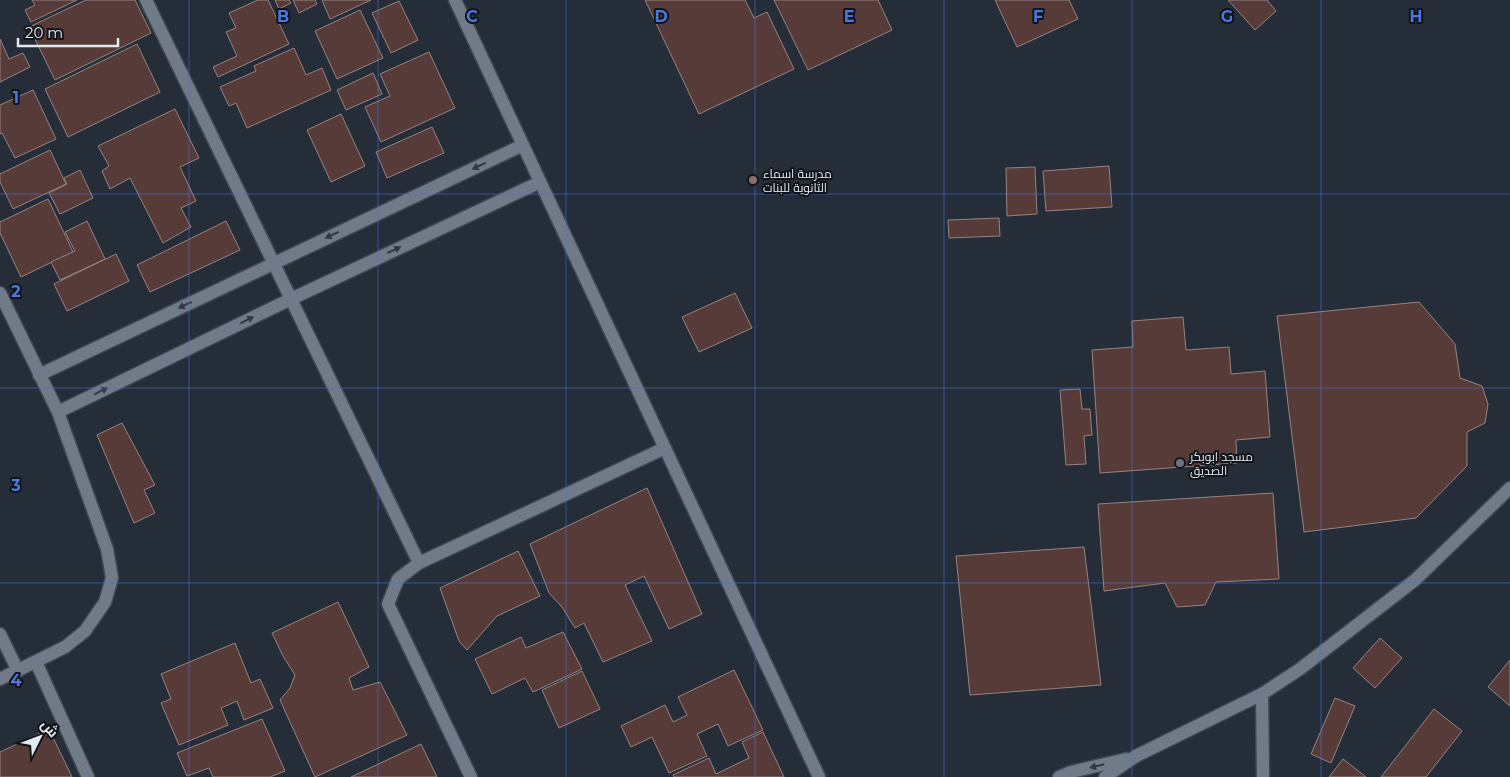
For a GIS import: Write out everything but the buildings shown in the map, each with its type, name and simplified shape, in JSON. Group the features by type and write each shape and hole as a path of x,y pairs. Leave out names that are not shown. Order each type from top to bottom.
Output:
{"street":[{"path":"146,0 418,563"},
{"path":"455,0 819,777"},
{"path":"38,375 523,145"},
{"path":"58,412 291,299 540,182"},
{"path":"0,293 38,375 58,412 107,549 112,578 105,602 85,630 65,646 0,679"},
{"path":"471,777 388,604 398,579 418,563 665,448"},
{"path":"1105,777 1136,756 1262,694 1300,669 1415,580 1510,488"},
{"path":"0,634 18,670"},
{"path":"36,662 88,777"},
{"path":"1262,694 1263,777"},
{"path":"1059,777 1071,772 1136,756"}],"place":[{"name":"مدرسة اسماء الثانوية للبنات","path":"753,180"},
{"name":"مسجد ابوبكر الصديق","path":"1180,463"}]}
